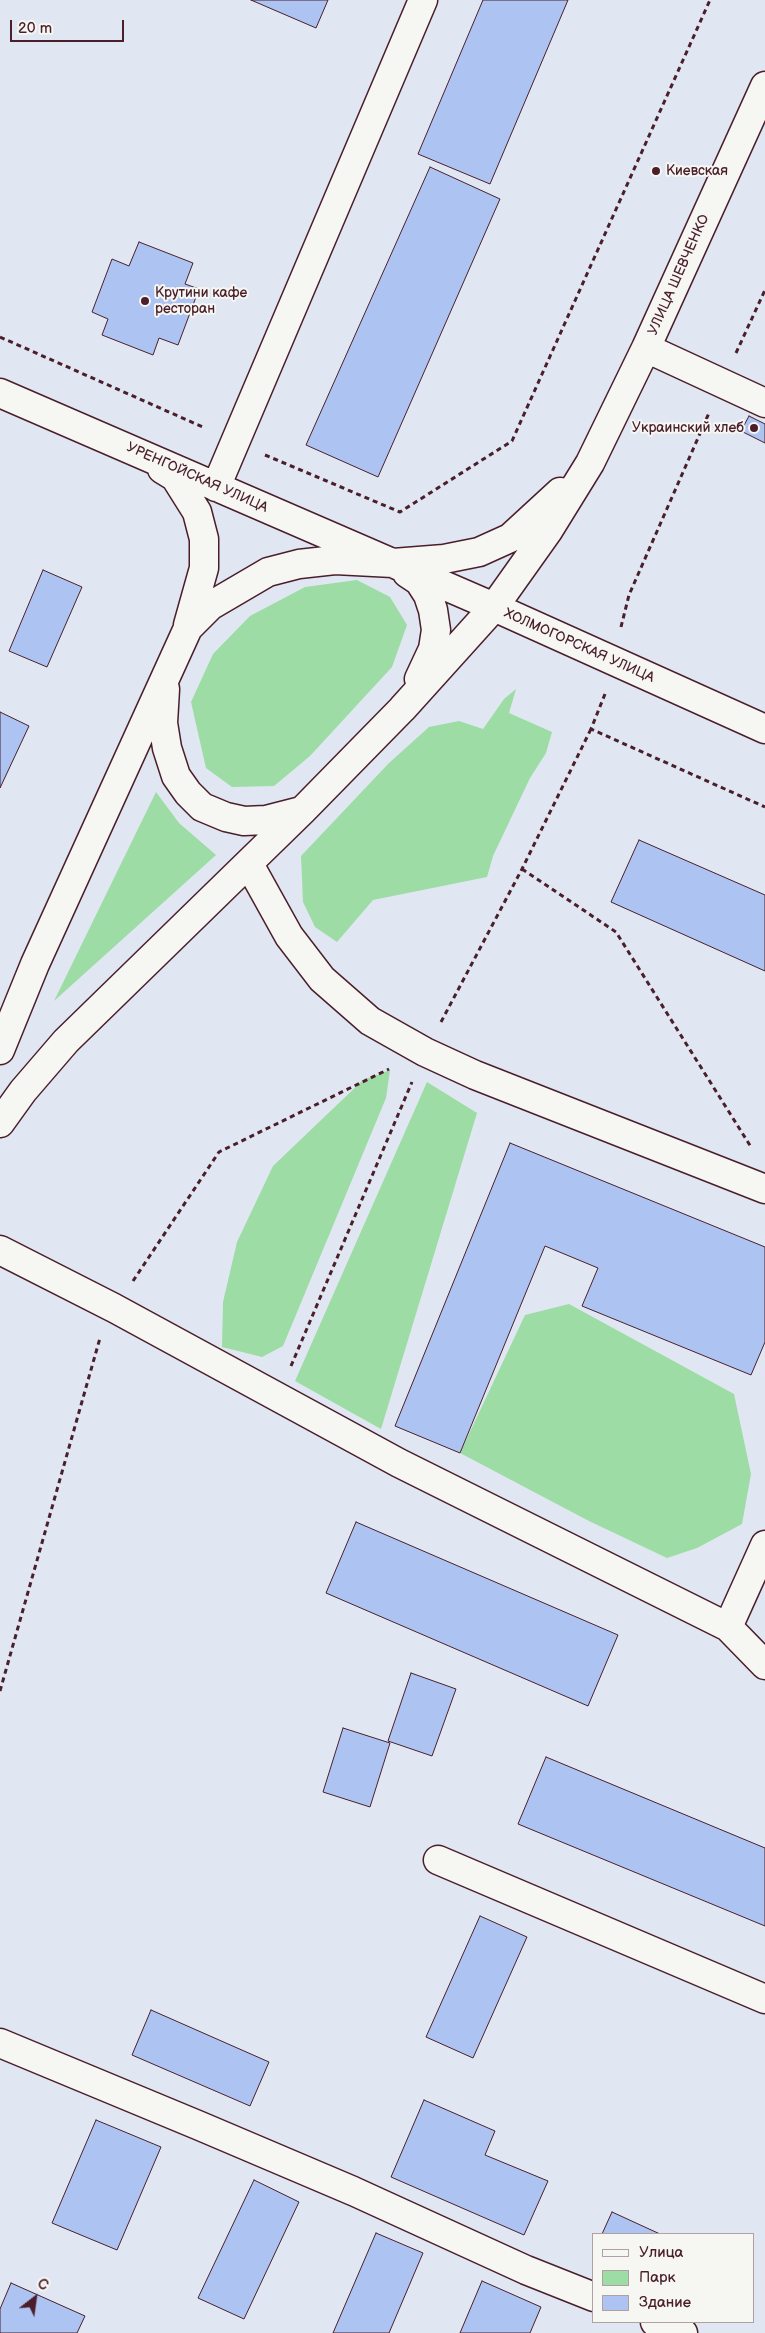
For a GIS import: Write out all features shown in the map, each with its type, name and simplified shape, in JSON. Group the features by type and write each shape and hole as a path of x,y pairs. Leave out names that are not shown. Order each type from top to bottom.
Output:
{"street":[{"path":"216,487 423,0"},
{"name":"УЛИЦА ШЕВЧЕНКО","path":"402,709 494,607 548,531 590,463 646,348 765,86"},
{"path":"646,348 765,403"},
{"name":"УРЕНГОЙСКАЯ УЛИЦА","path":"0,393 393,563"},
{"path":"0,1050 35,964 188,628 204,568 204,539 197,512 175,478 132,450"},
{"path":"188,628 210,606 268,572 299,564 335,560 393,563 462,556 479,552 510,538 590,463"},
{"path":"0,1123 66,1041 249,864 402,709 427,663 433,649 436,630 433,610 428,595 419,581 393,563"},
{"name":"ХОЛМОГОРСКАЯ УЛИЦА","path":"393,563 765,729"},
{"path":"175,654 164,693 163,723 167,748 176,776 188,793 202,807 226,817 244,821 266,820 303,810"},
{"path":"249,864 289,936 322,979 370,1021 425,1052 475,1075 765,1189"},
{"path":"0,1250 114,1308 399,1463 728,1627 765,1665"},
{"path":"728,1627 765,1545"},
{"path":"438,1860 765,1999"},
{"path":"0,2043 200,2126 526,2270 592,2296"},
{"path":"658,2323 683,2333"}],"path":[{"path":"0,337 236,443 400,512 512,441 710,0"},
{"path":"278,1397 425,1052 522,869 591,728 605,696 629,595 765,290"},
{"path":"591,728 765,807"},
{"path":"522,869 616,932 755,1153"},
{"path":"0,1691 98,1341 114,1308 219,1152 425,1052"}],"green space":[{"path":"357,580 390,597 407,625 392,667 310,756 274,786 232,787 206,768 191,702 213,654 250,616 305,587"},
{"path":"516,689 509,713 552,732 546,753 530,778 493,856 487,877 373,900 337,942 315,927 303,902 301,856 389,763 429,727 459,721 483,729 504,699"},
{"path":"156,792 179,823 216,855 54,1001"},
{"path":"390,1070 386,1098 283,1346 262,1357 222,1347 223,1302 237,1242 273,1166 363,1080"},
{"path":"427,1082 477,1113 381,1429 295,1381"},
{"path":"569,1304 734,1394 751,1474 742,1524 697,1548 667,1558 589,1521 460,1453 525,1315"}],"building":[{"path":"251,0 328,0 316,28"},
{"path":"483,0 568,0 490,184 418,154"},
{"path":"430,167 500,199 378,477 306,445"},
{"name":"Крутини кафе ресторан","path":"139,242 193,263 185,284 199,289 178,345 159,338 153,355 102,335 108,319 92,312 112,259 129,266"},
{"name":"Украинский хлеб","path":"749,416 765,424 765,443 741,431"},
{"path":"43,570 82,587 47,667 9,651"},
{"path":"0,712 29,726 0,788"},
{"path":"639,840 765,895 765,971 611,902"},
{"path":"510,1143 765,1247 765,1342 751,1375 582,1306 598,1268 545,1246 460,1453 395,1426"},
{"path":"356,1522 618,1635 588,1706 326,1593"},
{"path":"411,1673 456,1689 432,1756 388,1741"},
{"path":"343,1728 390,1743 370,1807 323,1792"},
{"path":"546,1757 765,1848 765,1926 518,1824"},
{"path":"480,1916 527,1937 473,2058 426,2037"},
{"path":"151,2010 269,2062 250,2106 132,2055"},
{"path":"424,2100 495,2131 485,2155 548,2181 524,2235 391,2177"},
{"path":"96,2120 161,2147 117,2250 52,2223"},
{"path":"254,2180 299,2202 244,2319 198,2298"},
{"path":"612,2212 658,2233 602,2233"},
{"path":"376,2233 423,2253 389,2333 333,2333"},
{"path":"482,2281 541,2307 530,2333 460,2333"},
{"path":"11,2283 85,2316 77,2333 0,2333 0,2309"}],"place":[{"name":"Киевская","path":"656,171"},
{"name":"Крутини кафе ресторан","path":"145,301"},
{"name":"Украинский хлеб","path":"754,428"}]}
